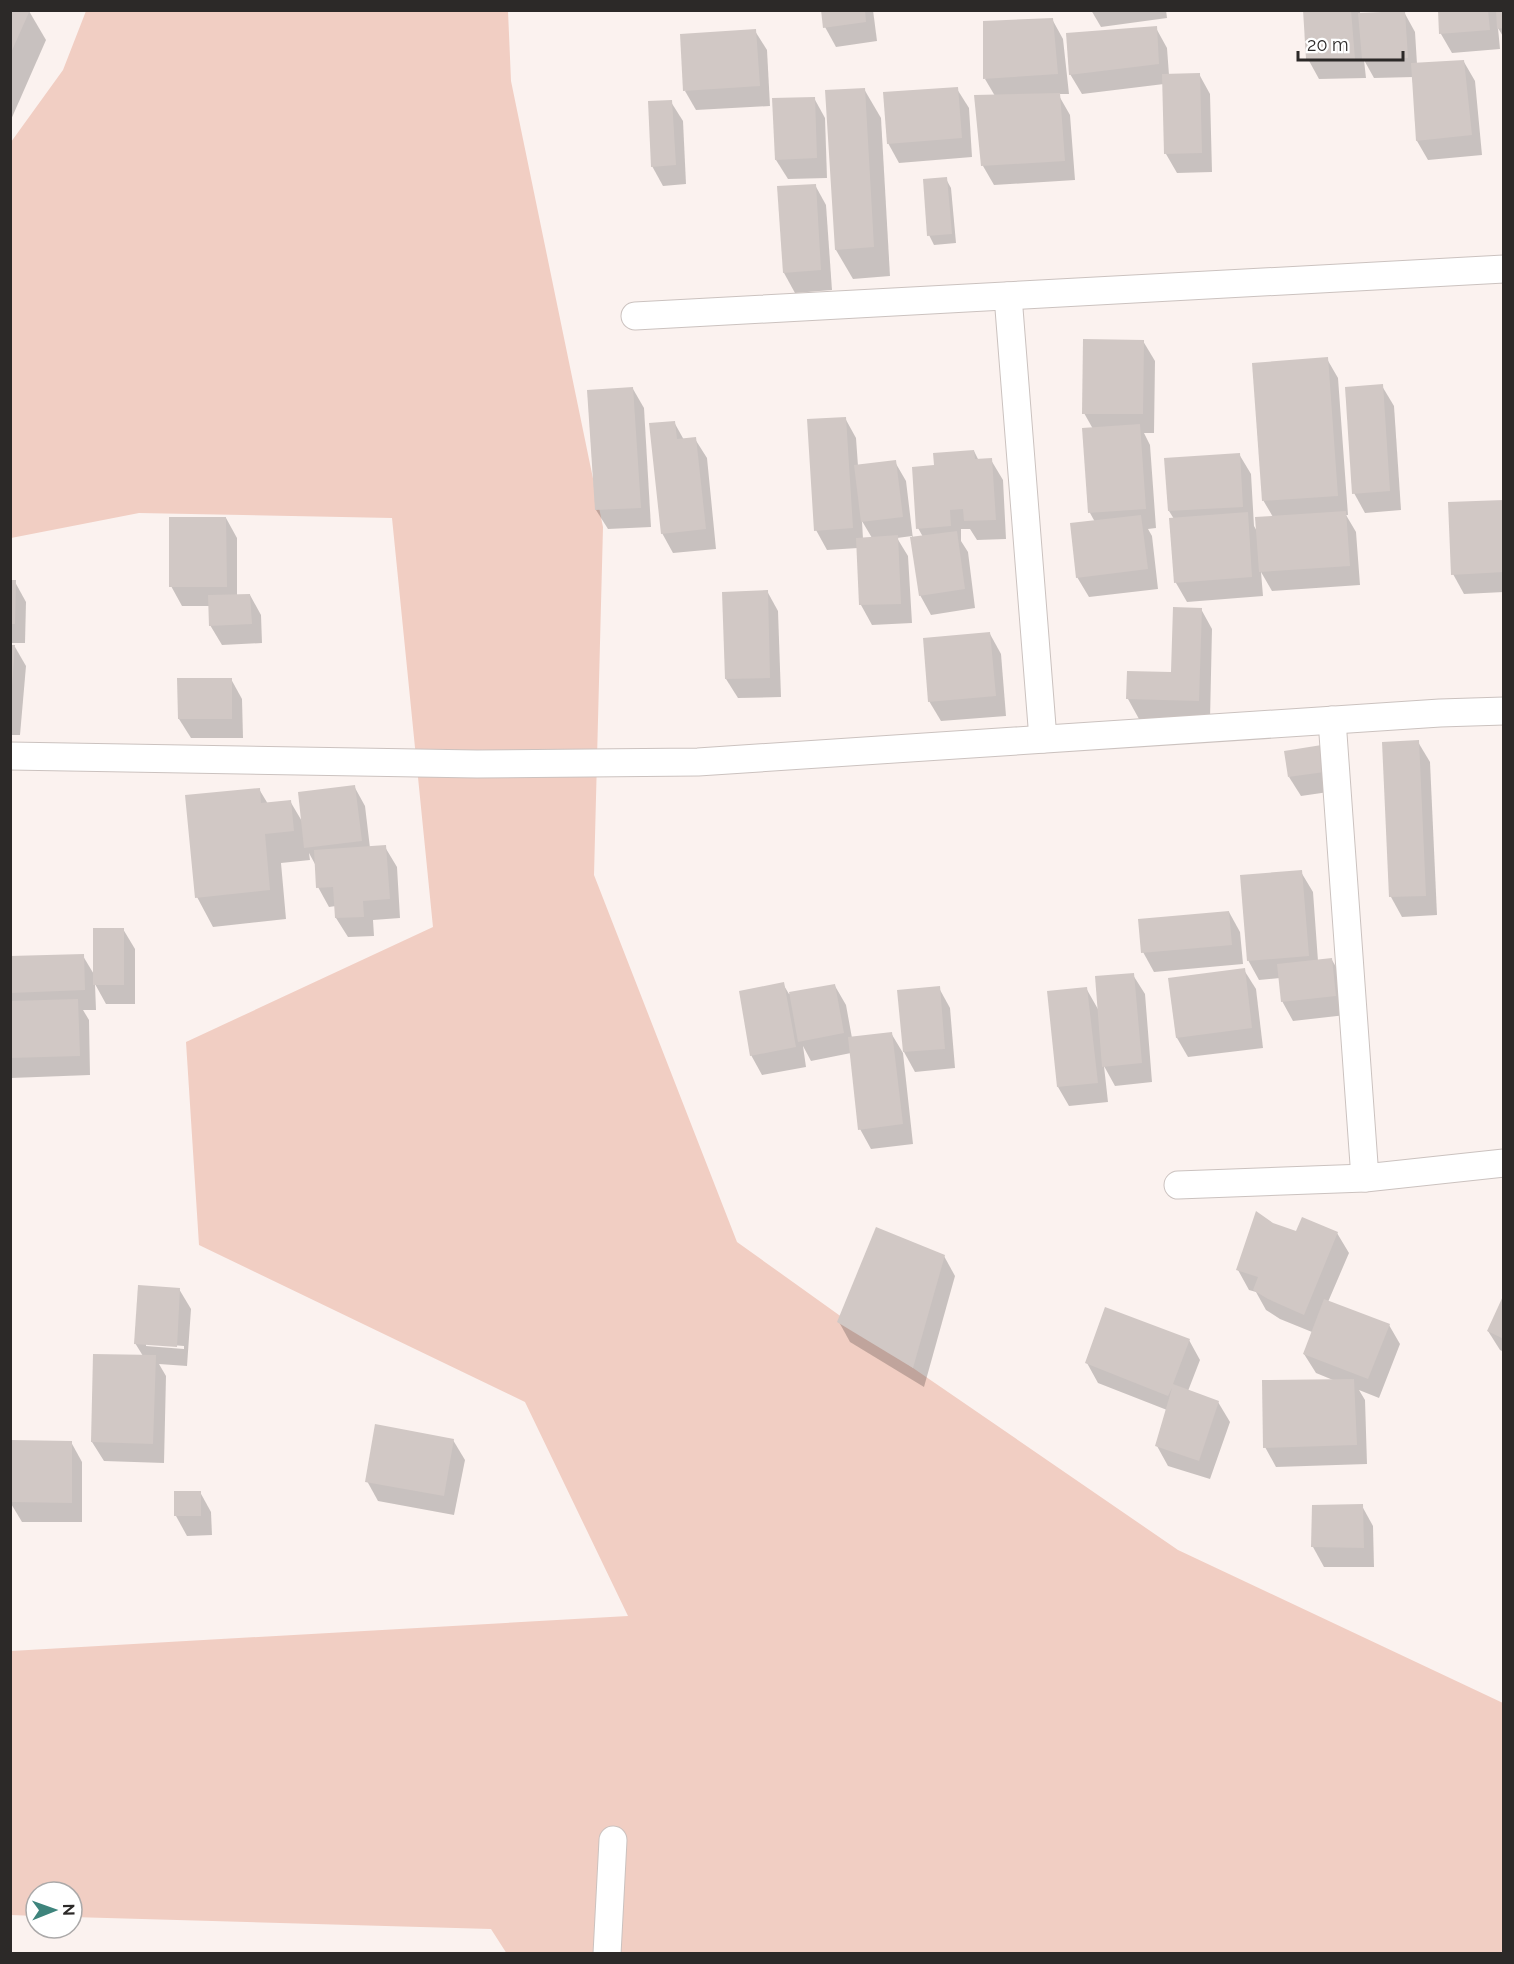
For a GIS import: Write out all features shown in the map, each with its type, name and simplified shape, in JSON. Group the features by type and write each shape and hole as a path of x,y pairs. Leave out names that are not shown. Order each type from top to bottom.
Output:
{"street":[{"path":"635,316 1503,269"},
{"path":"1008,296 1043,740"},
{"path":"10,756 477,764 698,762 1332,720 1503,711"},
{"path":"1332,720 1365,1178"},
{"path":"1178,1185 1365,1178 1503,1163"},
{"path":"607,1953 613,1840"}],"shaded area":[{"path":"86,11 508,11 511,81 603,527 594,875 737,1242 913,1368 1178,1550 1503,1703 1503,1953 507,1954 491,1929 84,1917 84,1880 24,1880 24,1916 11,1915 11,1651 628,1616 525,1402 199,1245 186,1042 433,927 392,518 139,513 11,538 11,142 63,70"}],"building":[{"path":"10,10 30,10 10,55"},
{"path":"821,10 865,10 866,22 823,28"},
{"path":"1303,10 1351,10 1355,59 1306,59"},
{"path":"1438,10 1488,10 1490,30 1439,34"},
{"path":"1496,10 1504,10 1504,28 1497,29"},
{"path":"1405,11 1408,58 1362,59 1358,13"},
{"path":"1053,18 1058,74 983,79 983,21"},
{"path":"1157,26 1159,64 1069,75 1066,33"},
{"path":"756,29 760,86 683,91 680,34"},
{"path":"1464,60 1472,135 1416,141 1411,63"},
{"path":"1200,73 1202,153 1164,154 1162,74"},
{"path":"958,87 962,138 887,144 883,92"},
{"path":"865,88 874,247 835,250 825,90"},
{"path":"1060,93 1065,161 981,166 974,95"},
{"path":"815,97 817,158 775,160 772,98"},
{"path":"672,100 676,165 651,167 648,101"},
{"path":"947,177 952,234 927,236 923,179"},
{"path":"816,184 821,270 783,273 777,186"},
{"path":"1083,339 1144,340 1143,414 1082,414"},
{"path":"1328,357 1338,496 1262,501 1252,363"},
{"path":"1383,384 1390,491 1352,494 1345,387"},
{"path":"633,387 641,508 595,510 587,390"},
{"path":"846,417 853,528 814,531 807,419"},
{"path":"675,421 677,439 696,437 706,529 661,534 649,423"},
{"path":"1140,424 1146,509 1088,513 1082,428"},
{"path":"974,450 975,459 992,458 996,520 964,521 963,509 950,510 951,526 916,529 912,467 934,465 933,453"},
{"path":"1240,453 1243,507 1168,511 1164,458"},
{"path":"896,460 903,517 861,522 854,465"},
{"path":"1504,500 1504,572 1451,575 1448,502"},
{"path":"1346,511 1350,566 1259,572 1255,517"},
{"path":"1248,512 1252,577 1174,583 1169,518"},
{"path":"1141,515 1148,569 1076,578 1070,523"},
{"path":"169,517 226,517 227,587 169,587"},
{"path":"957,531 965,589 919,596 910,537"},
{"path":"898,535 901,604 859,605 856,538"},
{"path":"10,580 16,580 15,624 10,624"},
{"path":"768,590 770,678 725,679 722,592"},
{"path":"250,594 252,624 209,626 208,595"},
{"path":"1173,607 1202,608 1199,701 1126,699 1127,671 1171,672"},
{"path":"990,632 996,696 928,702 923,638"},
{"path":"10,645 15,645 12,686 10,686"},
{"path":"177,678 232,678 232,719 178,719"},
{"path":"1419,740 1426,896 1389,897 1382,742"},
{"path":"1328,744 1332,771 1288,777 1284,751"},
{"path":"355,785 362,841 304,848 298,792"},
{"path":"260,788 261,803 291,800 294,831 265,834 270,890 195,898 185,795"},
{"path":"386,845 390,899 363,901 364,917 335,918 333,887 316,888 314,850"},
{"path":"1302,870 1309,956 1247,961 1240,875"},
{"path":"1229,911 1232,945 1141,953 1138,919"},
{"path":"93,928 124,928 124,985 93,985"},
{"path":"84,954 85,990 10,993 10,956"},
{"path":"1332,958 1336,996 1281,1002 1277,964"},
{"path":"1245,968 1252,1028 1176,1038 1168,978"},
{"path":"1134,973 1142,1063 1102,1067 1095,976"},
{"path":"784,982 796,1047 750,1056 739,991"},
{"path":"835,984 844,1033 798,1042 789,992"},
{"path":"940,986 945,1049 903,1052 897,990"},
{"path":"1087,987 1098,1083 1057,1087 1047,991"},
{"path":"78,999 80,1056 10,1058 10,1001"},
{"path":"892,1032 903,1124 858,1130 848,1037"},
{"path":"1256,1211 1273,1223 1296,1231 1302,1217 1338,1232 1304,1315 1253,1290 1258,1277 1236,1270"},
{"path":"876,1227 945,1255 913,1368 837,1322"},
{"path":"138,1285 180,1288 177,1347 134,1344"},
{"path":"1504,1294 1504,1339 1487,1331"},
{"path":"1324,1299 1390,1324 1368,1379 1303,1354"},
{"path":"1105,1307 1190,1339 1173,1384 1219,1401 1199,1461 1155,1446 1172,1388 1168,1396 1085,1363"},
{"path":"93,1354 156,1355 153,1444 91,1442"},
{"path":"1354,1379 1357,1445 1263,1448 1262,1380"},
{"path":"375,1424 454,1439 444,1496 365,1482"},
{"path":"10,1440 72,1441 72,1503 10,1502"},
{"path":"174,1491 201,1491 201,1516 174,1516"},
{"path":"1363,1504 1364,1548 1311,1547 1312,1505"}]}
